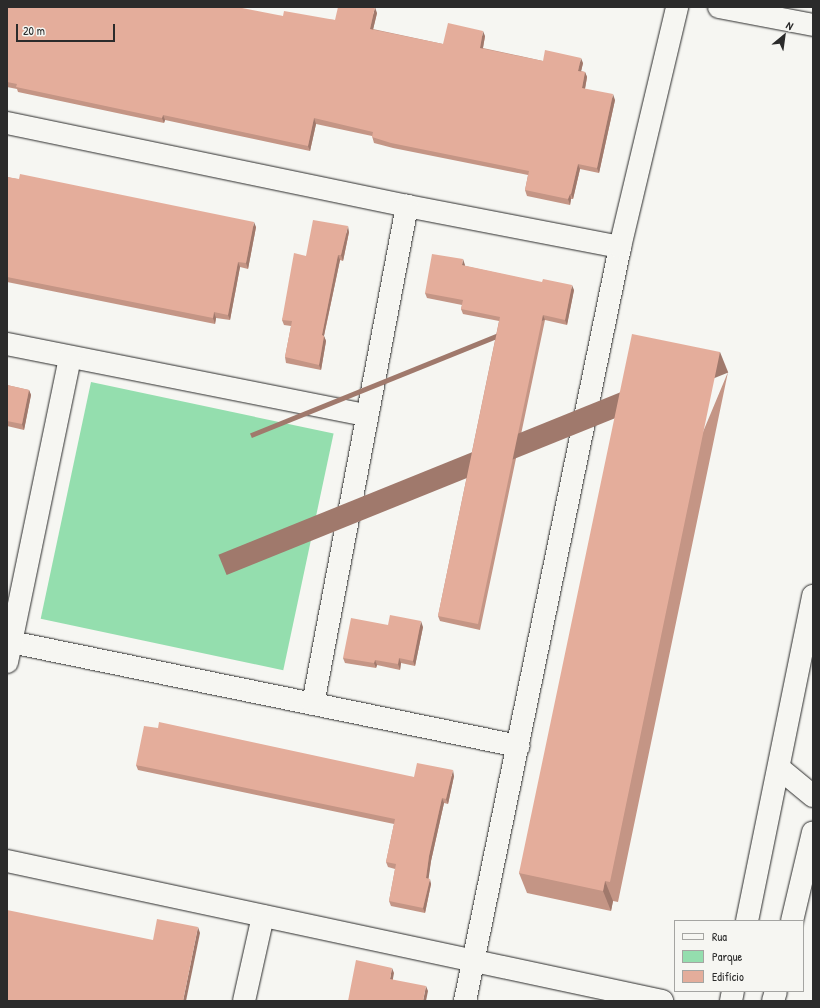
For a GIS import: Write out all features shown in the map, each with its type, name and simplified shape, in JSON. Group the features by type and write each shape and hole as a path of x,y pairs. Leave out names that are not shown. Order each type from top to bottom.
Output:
{"street":[{"path":"465,1001 620,247 677,7"},
{"path":"718,7 813,25"},
{"path":"7,123 407,206 620,247"},
{"path":"313,704 407,206"},
{"path":"7,344 367,415"},
{"path":"70,357 9,652 313,704 518,746"},
{"path":"748,920 813,596"},
{"path":"779,768 813,796"},
{"path":"792,920 813,832"},
{"path":"7,861 263,916 474,959 662,1001"},
{"path":"244,1001 263,916"}],"green space":[{"path":"91,382 334,434 283,670 41,619"}],"building":[{"path":"7,7 237,7 283,16 284,11 335,20 338,7 375,7 370,29 443,44 448,23 483,31 480,48 543,61 545,50 581,58 578,71 585,72 582,88 613,94 597,168 578,164 571,194 568,199 525,190 529,171 391,143 372,137 373,132 314,118 308,146 163,115 162,118 16,87 17,84 7,82"},
{"path":"20,174 254,222 246,263 238,262 228,315 214,312 213,318 7,277 7,177 19,179"},
{"path":"313,220 348,226 341,255 338,255 322,335 324,336 319,365 285,357 292,321 282,320 294,253 306,256"},
{"path":"432,254 463,259 462,265 542,282 543,279 572,285 565,320 543,315 478,624 438,616 500,317 461,309 463,300 425,293"},
{"path":"632,334 720,352 610,882 605,881 603,891 519,873"},
{"path":"7,385 29,390 22,424 7,421"},
{"path":"390,615 421,621 413,661 399,658 398,664 375,660 374,663 343,658 351,618 388,625"},
{"path":"159,722 414,777 417,763 453,770 446,799 442,798 429,856 426,878 430,879 423,908 389,901 396,864 386,862 395,819 136,765 144,726 158,728"},
{"path":"7,910 153,940 157,919 198,927 183,1001 7,1001"},
{"path":"356,960 392,968 390,979 426,986 423,1001 348,1001"}]}
